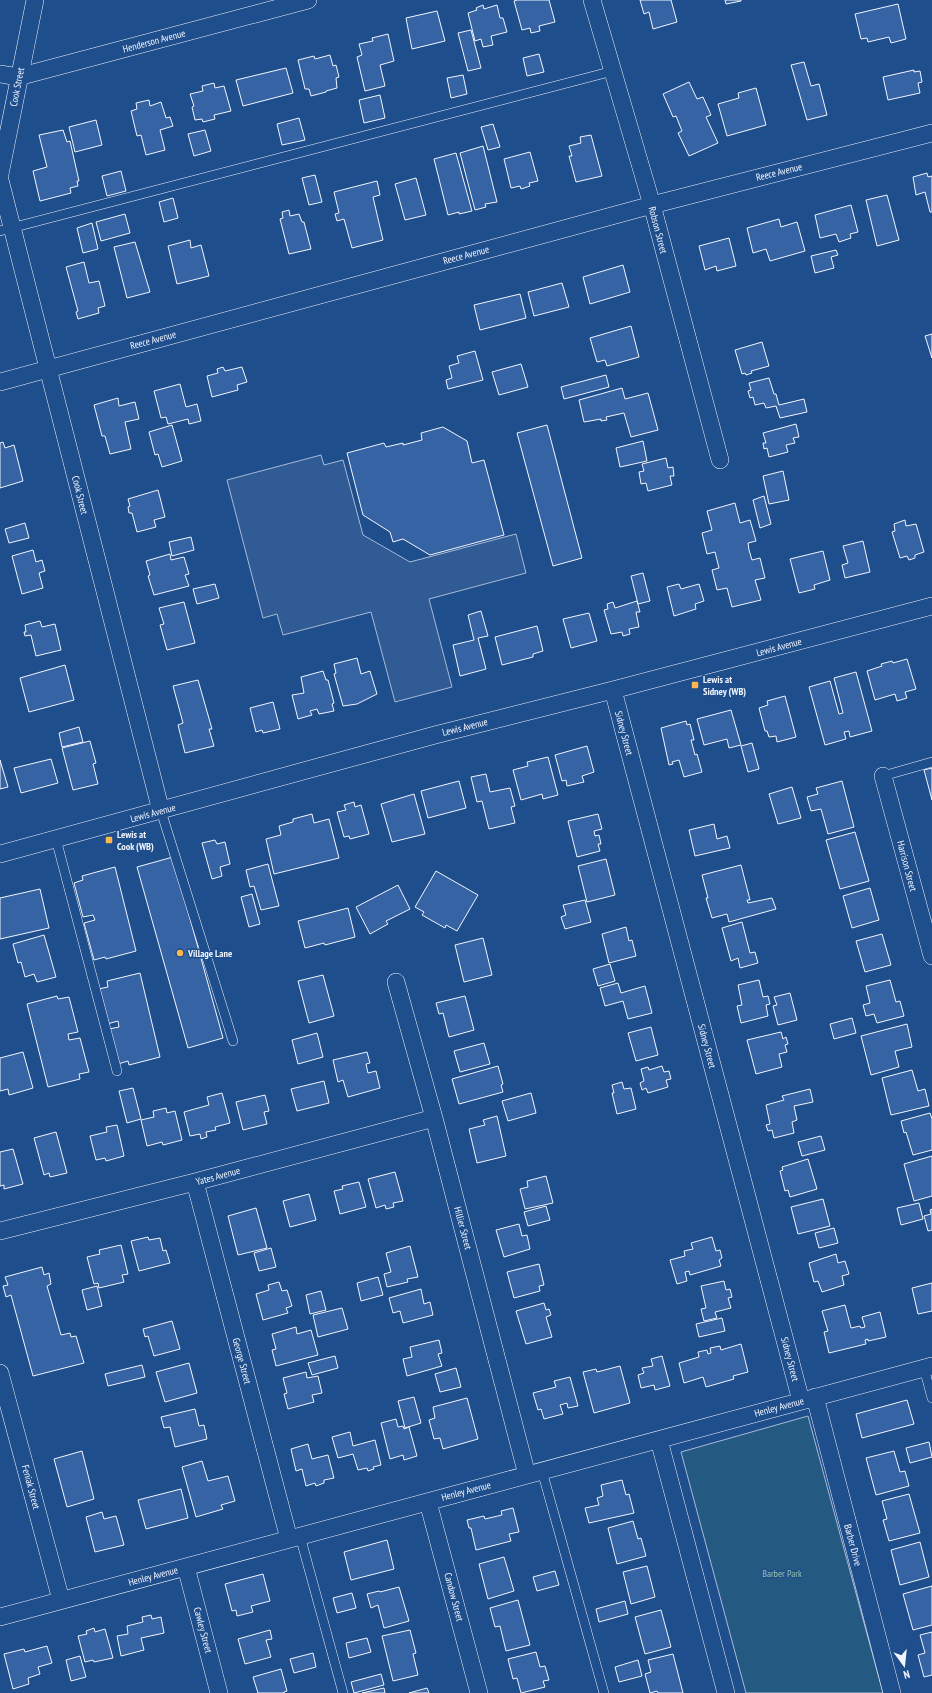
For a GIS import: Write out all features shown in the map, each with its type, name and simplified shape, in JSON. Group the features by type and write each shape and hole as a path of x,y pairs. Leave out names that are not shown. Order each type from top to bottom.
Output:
{"street":[{"name":"Cook Street","path":"0,174 18,77 35,0"},
{"name":"Robson Street","path":"592,0 652,205 720,460"},
{"name":"Henderson Avenue","path":"0,74 18,77 299,1"},
{"name":"Reece Avenue","path":"0,382 652,205 932,133"},
{"name":"Cook Street","path":"0,180 6,230 48,369 161,811"},
{"name":"Lewis Avenue","path":"0,854 436,735 932,606"},
{"name":"Sidney Street","path":"613,690 808,1399"},
{"name":"Harrison Street","path":"883,776 932,956"},
{"name":"Hillier Street","path":"396,982 535,1473"},
{"name":"Yates Avenue","path":"0,1231 195,1182 434,1118"},
{"name":"George Street","path":"195,1182 294,1538"},
{"name":"Henley Avenue","path":"0,1617 928,1367"},
{"name":"Feniak Street","path":"0,1373 61,1600"},
{"name":"Barber Drive","path":"808,1399 892,1693"},
{"path":"659,1440 726,1693"},
{"name":"Candow Street","path":"428,1502 479,1693"},
{"name":"Cawley Street","path":"186,1567 220,1693"}],"lane":[{"path":"6,230 613,71"},
{"path":"883,776 932,762"},
{"path":"161,811 233,1040"},
{"path":"56,839 117,1071"},
{"path":"928,1367 932,1398"},
{"path":"535,1473 604,1693"},
{"path":"294,1538 342,1693"}],"green space":[{"name":"Barber Park","path":"808,1416 883,1693 746,1693 681,1452"}],"shaded area":[{"path":"321,455 324,465 343,460 363,535 410,562 516,534 526,573 429,599 452,687 395,702 371,612 283,635 277,614 263,618 227,480"}],"building":[{"path":"549,0 555,22 539,26 540,31 531,33 530,28 522,30 514,1"},
{"path":"640,0 671,0 677,22 653,29 649,12 644,14"},
{"path":"725,0 741,0 741,1 726,4"},
{"path":"898,4 906,39 891,43 889,37 868,42 867,38 861,39 855,14"},
{"path":"483,5 484,9 497,5 500,18 503,18 507,32 491,36 493,45 483,47 481,39 475,41 468,13 477,10 476,8"},
{"path":"437,11 445,41 412,49 406,18"},
{"path":"471,30 481,68 468,71 458,33"},
{"path":"388,34 394,61 380,65 385,86 365,91 357,57 362,55 359,44 373,41 372,38"},
{"path":"539,54 544,72 527,76 523,58"},
{"path":"330,55 333,66 336,65 339,77 336,78 337,88 311,96 309,89 305,89 298,60 314,56 315,59"},
{"path":"804,62 811,86 819,84 827,115 807,120 791,65"},
{"path":"286,68 293,93 243,106 236,80"},
{"path":"914,70 914,72 920,71 922,82 918,83 920,93 888,100 883,77"},
{"path":"463,75 467,94 451,98 447,78"},
{"path":"689,82 697,99 703,97 711,115 706,117 718,143 689,156 678,133 682,131 676,116 673,117 663,94"},
{"path":"214,83 215,88 224,86 231,111 214,115 215,119 203,122 202,119 195,120 192,107 194,106 190,94 203,91 202,86"},
{"path":"756,88 766,125 727,136 718,104 739,98 738,93"},
{"path":"380,95 385,118 364,123 359,100"},
{"path":"149,100 150,106 161,102 166,118 170,117 173,126 160,130 165,150 146,155 141,135 137,136 131,111 137,109 136,103"},
{"path":"299,118 305,140 282,145 277,124"},
{"path":"96,120 102,145 75,152 69,127"},
{"path":"493,124 500,147 488,150 481,127"},
{"path":"63,130 67,142 70,141 79,181 77,181 78,186 70,188 71,193 40,201 33,171 47,167 39,135"},
{"path":"205,130 211,151 194,156 188,134"},
{"path":"591,135 602,176 576,182 569,156 572,156 569,146 581,143 580,137"},
{"path":"483,146 497,202 485,204 486,207 475,210 460,153"},
{"path":"530,152 538,181 529,183 530,186 521,189 520,186 511,188 504,159"},
{"path":"456,153 472,211 448,215 434,159"},
{"path":"121,171 126,191 107,196 102,176"},
{"path":"927,173 928,177 932,176 932,212 930,212 925,192 916,195 913,177"},
{"path":"315,175 322,202 309,205 302,178"},
{"path":"416,178 426,215 405,220 395,184"},
{"path":"377,181 380,195 373,197 383,240 352,248 344,219 337,221 335,214 339,213 334,192"},
{"path":"887,195 899,240 877,246 866,200"},
{"path":"173,198 178,218 164,222 159,202"},
{"path":"851,205 858,232 850,234 851,238 839,242 836,234 820,238 815,215"},
{"path":"289,210 290,216 299,214 302,222 304,222 311,249 289,254 280,219 283,218 282,212"},
{"path":"125,214 130,233 101,241 96,222"},
{"path":"779,219 781,227 797,222 805,251 770,261 766,249 753,253 747,228"},
{"path":"92,223 98,249 83,253 77,228"},
{"path":"729,238 736,266 717,271 716,266 705,270 699,246"},
{"path":"190,240 191,248 201,245 209,276 177,284 168,246"},
{"path":"135,242 150,292 127,298 114,247"},
{"path":"836,250 838,255 831,257 834,268 815,273 811,256"},
{"path":"84,262 89,283 99,281 105,306 98,308 99,313 78,319 76,312 78,311 66,267"},
{"path":"623,265 630,292 590,304 583,277"},
{"path":"562,283 569,307 534,316 528,292"},
{"path":"520,294 526,318 480,330 474,305"},
{"path":"631,326 639,357 607,366 605,360 597,362 590,338"},
{"path":"932,334 932,358 925,336"},
{"path":"762,342 769,366 751,371 752,373 746,375 745,373 742,374 735,350"},
{"path":"475,351 483,380 448,389 446,380 452,378 449,366 459,363 457,356"},
{"path":"521,364 528,387 499,395 492,372"},
{"path":"223,367 225,371 242,367 247,382 237,385 238,390 212,397 207,376 218,373 217,369"},
{"path":"606,375 609,387 564,399 561,387"},
{"path":"769,378 779,405 804,399 807,412 780,418 776,406 766,408 764,403 755,405 753,397 750,398 748,391 751,390 749,383"},
{"path":"180,384 186,407 197,404 201,421 189,424 188,419 168,424 166,417 161,418 154,391"},
{"path":"622,388 625,399 648,393 658,430 631,437 624,413 606,417 607,420 601,421 601,419 584,422 579,400"},
{"path":"118,398 119,406 135,402 139,419 125,422 131,449 110,454 105,436 102,436 94,405"},
{"path":"796,424 799,437 793,438 795,443 786,445 788,452 769,457 767,448 764,449 763,443 766,443 763,433"},
{"path":"172,425 182,461 162,467 158,454 155,455 149,432"},
{"path":"547,425 582,558 553,566 517,433"},
{"path":"443,427 467,441 472,463 484,460 504,535 430,555 403,539 393,542 390,532 363,515 347,453 384,443 386,447 403,443 403,445 422,440 421,433"},
{"path":"643,441 647,461 620,467 616,448"},
{"path":"3,442 5,448 14,445 23,481 0,488 0,443"},
{"path":"666,458 668,468 673,467 674,476 670,476 672,485 648,491 646,483 641,484 639,472 644,471 642,464"},
{"path":"783,471 789,500 769,504 763,476"},
{"path":"158,490 165,517 154,520 156,527 137,532 132,513 129,513 128,507 130,506 128,499"},
{"path":"764,496 771,524 760,528 753,500"},
{"path":"735,503 740,523 750,520 756,541 748,543 749,550 752,560 760,558 765,578 755,580 761,600 732,607 727,588 717,590 712,570 719,568 715,552 707,554 702,533 712,530 707,511"},
{"path":"905,520 906,526 916,524 924,552 915,555 915,558 909,560 907,556 900,558 892,532 895,531 894,524"},
{"path":"25,523 29,538 9,543 5,529"},
{"path":"191,537 194,550 172,556 169,542"},
{"path":"863,541 870,572 845,578 842,565 848,563 843,546"},
{"path":"33,550 36,562 42,560 45,571 39,573 43,588 22,594 12,556"},
{"path":"823,551 830,580 814,585 815,589 799,593 790,559"},
{"path":"170,554 171,560 184,557 189,574 185,575 189,586 154,595 148,576 150,575 146,561"},
{"path":"643,573 650,601 638,604 631,576"},
{"path":"215,584 219,598 197,604 193,589"},
{"path":"679,584 681,589 699,584 704,601 695,604 696,609 674,616 667,587"},
{"path":"637,601 640,612 636,612 639,627 629,629 630,634 623,636 622,632 611,634 604,610 608,609 607,604 613,602 615,608"},
{"path":"184,602 195,643 167,650 160,625 164,624 159,608"},
{"path":"481,611 488,636 478,638 486,669 460,676 453,645 474,640 468,615"},
{"path":"589,613 597,641 571,648 563,619"},
{"path":"40,621 42,627 55,624 61,650 36,656 31,635 25,636 24,632 26,632 25,625"},
{"path":"537,626 543,651 533,654 533,657 502,665 495,637"},
{"path":"357,658 361,674 370,671 377,694 357,704 343,706 334,674 336,673 334,664"},
{"path":"907,659 916,689 905,692 907,698 897,701 895,694 875,700 867,671 882,666 881,664 892,661 893,663"},
{"path":"65,665 74,700 29,712 20,678"},
{"path":"323,671 326,680 328,680 334,703 332,704 334,711 319,714 317,709 310,711 312,715 298,719 292,695 304,693 301,677"},
{"path":"856,672 872,731 850,737 849,731 844,732 846,739 825,745 809,687 830,681 839,714 843,713 834,678"},
{"path":"198,680 212,729 209,729 214,746 185,753 178,725 183,723 173,686"},
{"path":"785,696 796,737 777,742 776,736 769,737 767,731 765,731 759,708 768,705 767,701"},
{"path":"273,702 280,729 263,733 262,730 256,732 250,708"},
{"path":"731,710 741,745 729,748 727,739 704,745 697,719"},
{"path":"686,721 687,725 690,724 694,740 691,740 702,772 684,777 679,760 672,762 673,764 669,765 661,728"},
{"path":"79,727 83,742 62,747 59,733"},
{"path":"90,741 96,763 93,764 98,784 73,790 62,748"},
{"path":"752,743 759,769 748,772 741,746"},
{"path":"587,746 594,772 582,776 584,782 567,786 566,780 562,781 555,755"},
{"path":"548,757 558,795 543,799 542,794 521,800 513,770 528,766 527,762"},
{"path":"51,759 58,783 21,793 14,768"},
{"path":"0,760 8,787 0,789"},
{"path":"932,768 932,800 924,770"},
{"path":"486,774 490,792 510,788 515,806 511,807 515,823 489,829 482,801 477,802 471,777"},
{"path":"459,781 466,808 428,818 421,791"},
{"path":"842,781 854,827 828,834 821,809 811,811 807,797 818,794 816,788"},
{"path":"792,787 801,818 778,824 769,794"},
{"path":"414,794 425,834 392,842 381,804"},
{"path":"354,802 355,807 361,805 369,834 350,839 349,836 344,837 337,812 346,810 344,805"},
{"path":"312,814 314,823 329,819 339,858 274,874 266,839 281,835 279,826 293,822 293,819"},
{"path":"598,814 602,829 594,831 595,836 599,835 601,844 598,844 600,851 577,857 568,821"},
{"path":"714,824 717,839 727,836 730,848 695,856 689,830"},
{"path":"855,832 869,881 840,889 826,840"},
{"path":"215,840 217,844 225,842 230,864 220,867 222,876 212,879 202,843"},
{"name":"Village Lane","path":"173,857 223,1038 188,1048 137,867"},
{"path":"606,859 615,895 587,902 578,866"},
{"path":"268,864 279,906 261,910 254,886 250,887 246,870"},
{"path":"741,865 750,900 747,900 748,903 772,898 776,909 729,922 727,914 712,918 706,898 708,898 702,875"},
{"path":"115,867 136,951 106,959 105,957 94,960 84,923 95,920 93,915 83,917 74,883 83,880 82,876"},
{"path":"436,871 478,895 457,931 446,925 445,928 422,915 424,912 415,907"},
{"path":"398,885 410,909 386,921 388,924 370,934 356,907"},
{"path":"870,888 879,920 852,928 843,896"},
{"path":"40,889 49,928 0,939 0,898"},
{"path":"252,894 260,924 249,927 241,897"},
{"path":"585,900 591,922 565,929 561,917 566,915 563,905"},
{"path":"348,908 355,937 325,945 324,943 305,948 298,921"},
{"path":"742,922 750,953 755,952 758,963 740,968 738,958 731,961 722,928"},
{"path":"626,927 629,941 632,940 636,956 609,963 602,934"},
{"path":"882,934 891,965 865,972 856,941"},
{"path":"44,935 56,977 37,982 34,974 25,977 21,962 18,963 13,944"},
{"path":"483,938 492,975 464,982 455,945"},
{"path":"610,964 615,981 598,986 593,969"},
{"path":"140,973 160,1057 129,1065 128,1061 118,1064 109,1029 119,1027 118,1021 107,1024 98,989 108,987 107,981"},
{"path":"323,975 334,1016 309,1023 298,981"},
{"path":"759,980 763,997 768,996 770,1004 766,1005 768,1016 741,1023 737,1006 742,1005 738,985"},
{"path":"890,980 896,1002 900,1001 904,1016 877,1023 874,1014 866,1016 863,1005 870,1003 866,986"},
{"path":"618,983 621,993 645,986 652,1013 628,1019 623,1001 605,1006 600,988"},
{"path":"790,993 797,1020 778,1025 773,1006 777,1005 774,997"},
{"path":"57,996 58,999 69,997 78,1032 68,1034 69,1040 80,1038 89,1072 79,1074 80,1079 48,1087 27,1004"},
{"path":"465,996 474,1030 449,1037 443,1013 439,1014 436,1003"},
{"path":"852,1018 856,1033 834,1039 830,1024"},
{"path":"907,1024 912,1047 895,1051 899,1067 871,1075 861,1036"},
{"path":"651,1027 658,1055 636,1061 628,1033"},
{"path":"781,1032 783,1039 786,1037 788,1044 785,1045 787,1052 779,1054 782,1067 756,1074 747,1040"},
{"path":"317,1033 323,1057 298,1064 292,1040"},
{"path":"484,1043 490,1064 460,1072 454,1051"},
{"path":"23,1052 33,1088 9,1095 8,1089 0,1091 0,1058"},
{"path":"367,1052 370,1063 366,1064 368,1073 376,1071 380,1088 348,1097 343,1080 338,1082 333,1060"},
{"path":"498,1066 503,1084 501,1085 503,1092 459,1104 452,1079"},
{"path":"662,1066 664,1072 669,1071 671,1079 666,1080 668,1087 648,1093 646,1088 642,1090 640,1083 644,1081 641,1069 648,1067 649,1070"},
{"path":"912,1070 918,1091 925,1089 929,1106 891,1115 882,1078"},
{"path":"324,1081 329,1103 297,1111 291,1089"},
{"path":"622,1082 624,1089 631,1088 636,1109 617,1114 612,1093 614,1093 612,1085"},
{"path":"133,1088 141,1119 127,1123 119,1091"},
{"path":"810,1089 813,1102 794,1106 797,1120 792,1122 794,1133 774,1138 772,1130 768,1131 766,1125 770,1124 766,1105 784,1100 782,1096"},
{"path":"222,1093 230,1123 215,1127 216,1130 206,1132 207,1137 201,1139 200,1134 190,1136 184,1112 209,1105 207,1097"},
{"path":"531,1093 536,1113 508,1121 502,1101"},
{"path":"265,1095 269,1111 264,1112 267,1124 243,1130 236,1102"},
{"path":"166,1108 167,1113 175,1111 182,1140 163,1145 162,1142 147,1146 141,1120 154,1117 153,1111"},
{"path":"930,1113 932,1119 932,1150 913,1155 901,1121"},
{"path":"497,1116 506,1156 477,1163 469,1129 485,1125 483,1120"},
{"path":"117,1125 124,1156 106,1161 105,1158 96,1160 90,1136 107,1132 106,1127"},
{"path":"56,1132 67,1173 50,1177 49,1173 44,1175 34,1138"},
{"path":"821,1136 825,1150 802,1156 798,1142"},
{"path":"13,1149 23,1184 4,1189 4,1185 0,1186 0,1152"},
{"path":"932,1156 932,1196 914,1201 904,1164"},
{"path":"808,1159 817,1189 790,1197 788,1190 785,1191 780,1171 783,1170 782,1167"},
{"path":"395,1172 403,1201 393,1203 394,1207 386,1209 385,1205 376,1208 368,1179"},
{"path":"546,1176 553,1203 525,1209 520,1189 528,1187 527,1181"},
{"path":"359,1182 366,1207 340,1214 334,1191 343,1189 342,1186"},
{"path":"309,1194 316,1220 290,1227 283,1201"},
{"path":"823,1199 830,1226 798,1234 791,1207"},
{"path":"919,1203 923,1219 901,1225 897,1208"},
{"path":"546,1206 550,1220 528,1226 524,1212"},
{"path":"256,1208 267,1248 238,1255 228,1216"},
{"path":"932,1209 932,1230 928,1231 924,1216 931,1214 930,1210"},
{"path":"519,1224 522,1236 527,1235 530,1249 504,1257 496,1230"},
{"path":"834,1228 838,1243 819,1248 815,1233"},
{"path":"148,1237 149,1240 160,1238 163,1251 166,1250 170,1263 139,1271 131,1241"},
{"path":"712,1237 716,1251 720,1250 722,1258 719,1260 721,1266 690,1275 689,1271 685,1272 687,1281 677,1284 670,1260 685,1256 684,1251 693,1249 691,1243"},
{"path":"121,1245 128,1274 122,1275 124,1282 99,1288 98,1283 94,1284 87,1257 100,1254 99,1250"},
{"path":"410,1246 418,1277 407,1279 408,1282 387,1287 384,1274 391,1272 386,1253"},
{"path":"271,1248 276,1267 259,1271 254,1253"},
{"path":"836,1254 838,1263 845,1261 849,1274 842,1276 844,1285 822,1292 818,1281 814,1282 809,1263"},
{"path":"539,1264 544,1285 539,1286 540,1291 514,1298 507,1272"},
{"path":"42,1267 44,1275 49,1273 51,1284 47,1286 61,1335 70,1333 71,1337 76,1336 84,1363 33,1376 11,1295 6,1297 3,1286 8,1285 5,1277"},
{"path":"378,1277 383,1295 361,1301 357,1283"},
{"path":"724,1281 726,1290 730,1289 732,1297 728,1298 731,1308 715,1312 717,1318 704,1321 701,1309 706,1308 701,1286"},
{"path":"279,1282 282,1291 287,1290 292,1306 286,1308 288,1313 263,1320 256,1294 269,1290 268,1285"},
{"path":"932,1283 932,1311 918,1314 912,1288"},
{"path":"97,1286 102,1306 87,1310 82,1290"},
{"path":"421,1289 424,1304 430,1302 433,1315 403,1323 400,1311 393,1313 389,1298"},
{"path":"321,1291 326,1310 310,1314 306,1295"},
{"path":"544,1303 546,1310 549,1309 551,1315 546,1317 552,1337 526,1344 516,1311"},
{"path":"845,1305 851,1328 860,1326 861,1328 865,1327 862,1317 880,1312 886,1337 868,1341 868,1339 865,1340 866,1344 829,1353 824,1332 828,1331 822,1311"},
{"path":"342,1308 348,1329 318,1337 313,1315"},
{"path":"722,1318 725,1331 699,1337 696,1324"},
{"path":"172,1321 180,1349 154,1356 148,1336 145,1337 143,1329"},
{"path":"296,1327 297,1334 311,1330 318,1355 276,1366 272,1350 276,1349 272,1334"},
{"path":"439,1340 442,1353 438,1354 442,1366 407,1376 403,1359 412,1357 410,1347"},
{"path":"741,1344 748,1372 733,1376 734,1379 706,1387 703,1377 684,1383 679,1363 699,1357 698,1352 707,1350 708,1354 711,1353 710,1348 720,1346 721,1350"},
{"path":"335,1356 338,1368 312,1375 308,1363"},
{"path":"662,1356 670,1386 655,1390 654,1385 641,1388 638,1375 644,1373 642,1368 653,1366 651,1359"},
{"path":"189,1363 197,1393 165,1402 156,1372"},
{"path":"142,1365 145,1377 108,1386 105,1374"},
{"path":"620,1366 630,1403 594,1413 583,1372 596,1369 597,1372"},
{"path":"456,1368 461,1387 440,1392 435,1374"},
{"path":"306,1372 307,1378 318,1376 322,1393 312,1395 314,1402 288,1409 284,1394 287,1393 283,1378"},
{"path":"570,1377 578,1406 568,1408 567,1403 560,1405 563,1414 544,1419 541,1409 538,1410 533,1393 556,1387 554,1381"},
{"path":"414,1397 421,1423 405,1428 398,1401"},
{"path":"467,1398 478,1439 443,1449 440,1438 434,1439 429,1420 435,1418 433,1407"},
{"path":"907,1400 914,1424 862,1438 856,1414"},
{"path":"195,1409 199,1426 204,1425 207,1439 175,1447 170,1427 164,1428 161,1417"},
{"path":"396,1419 398,1427 403,1426 404,1429 409,1427 417,1456 404,1460 403,1455 390,1459 381,1423"},
{"path":"350,1432 353,1446 375,1440 381,1465 373,1467 374,1469 368,1471 367,1468 358,1470 353,1454 338,1458 332,1437"},
{"path":"929,1442 932,1457 910,1463 906,1448"},
{"path":"308,1444 312,1459 328,1455 334,1478 324,1480 324,1483 316,1486 315,1483 306,1486 302,1469 296,1471 291,1449"},
{"path":"82,1451 94,1499 67,1507 54,1459"},
{"path":"894,1451 900,1472 905,1471 909,1486 876,1495 866,1458"},
{"path":"202,1461 208,1481 228,1476 235,1501 221,1505 223,1509 196,1517 182,1467"},
{"path":"622,1480 626,1495 629,1494 634,1513 589,1523 585,1508 599,1505 597,1498 603,1496 601,1485"},
{"path":"181,1489 188,1518 146,1529 138,1500"},
{"path":"909,1494 920,1533 889,1541 883,1520 887,1519 882,1501"},
{"path":"513,1508 519,1532 509,1534 511,1541 476,1550 471,1528 469,1528 467,1520 484,1516 485,1519 502,1515 501,1511"},
{"path":"102,1512 104,1519 116,1516 124,1545 95,1552 86,1517"},
{"path":"633,1521 638,1539 641,1538 646,1556 617,1564 608,1528"},
{"path":"387,1540 394,1569 351,1580 344,1552"},
{"path":"920,1542 929,1577 900,1585 891,1550"},
{"path":"504,1557 514,1591 488,1599 479,1564"},
{"path":"647,1566 655,1597 631,1604 623,1572"},
{"path":"555,1571 559,1585 537,1591 533,1577"},
{"path":"263,1574 270,1601 251,1606 253,1612 237,1616 236,1610 232,1611 225,1584"},
{"path":"932,1586 932,1625 913,1630 903,1594"},
{"path":"399,1587 409,1621 384,1628 378,1605 371,1608 367,1594"},
{"path":"352,1593 356,1608 337,1613 333,1598"},
{"path":"518,1600 530,1645 506,1651 500,1626 495,1627 490,1608"},
{"path":"625,1601 628,1614 599,1622 596,1609"},
{"path":"661,1610 671,1647 645,1654 635,1617"},
{"path":"151,1615 152,1619 161,1617 164,1633 141,1638 144,1650 121,1656 117,1636 128,1634 127,1626 143,1622 142,1617"},
{"path":"94,1628 95,1632 105,1629 113,1658 94,1662 93,1660 85,1662 78,1636 87,1634 86,1631"},
{"path":"270,1630 272,1639 266,1640 271,1657 245,1664 238,1639"},
{"path":"410,1630 416,1653 413,1654 418,1675 393,1681 382,1636"},
{"path":"932,1632 932,1675 924,1677 918,1655 925,1653 920,1635"},
{"path":"367,1638 371,1652 349,1658 346,1643"},
{"path":"47,1646 52,1663 38,1667 40,1674 28,1678 29,1684 13,1689 4,1654 24,1649 25,1652"},
{"path":"536,1652 540,1667 545,1666 549,1680 543,1681 545,1687 521,1693 517,1678 513,1679 508,1659"},
{"path":"313,1653 316,1667 294,1673 290,1659"},
{"path":"673,1654 683,1693 658,1693 657,1691 650,1693 645,1674 651,1672 648,1660"},
{"path":"80,1656 86,1677 71,1681 66,1660"},
{"path":"638,1660 642,1676 619,1682 615,1667"},
{"path":"281,1669 287,1691 284,1693 258,1693 253,1677"},
{"path":"381,1674 384,1685 354,1693 351,1682"},
{"path":"384,1688 385,1693 362,1693"},
{"path":"427,1688 429,1693 409,1693"}],"place":[{"name":"Lewis at Sidney (WB)","path":"695,685"},
{"name":"Lewis at Cook (WB)","path":"109,840"},
{"name":"Village Lane","path":"180,953"}]}
